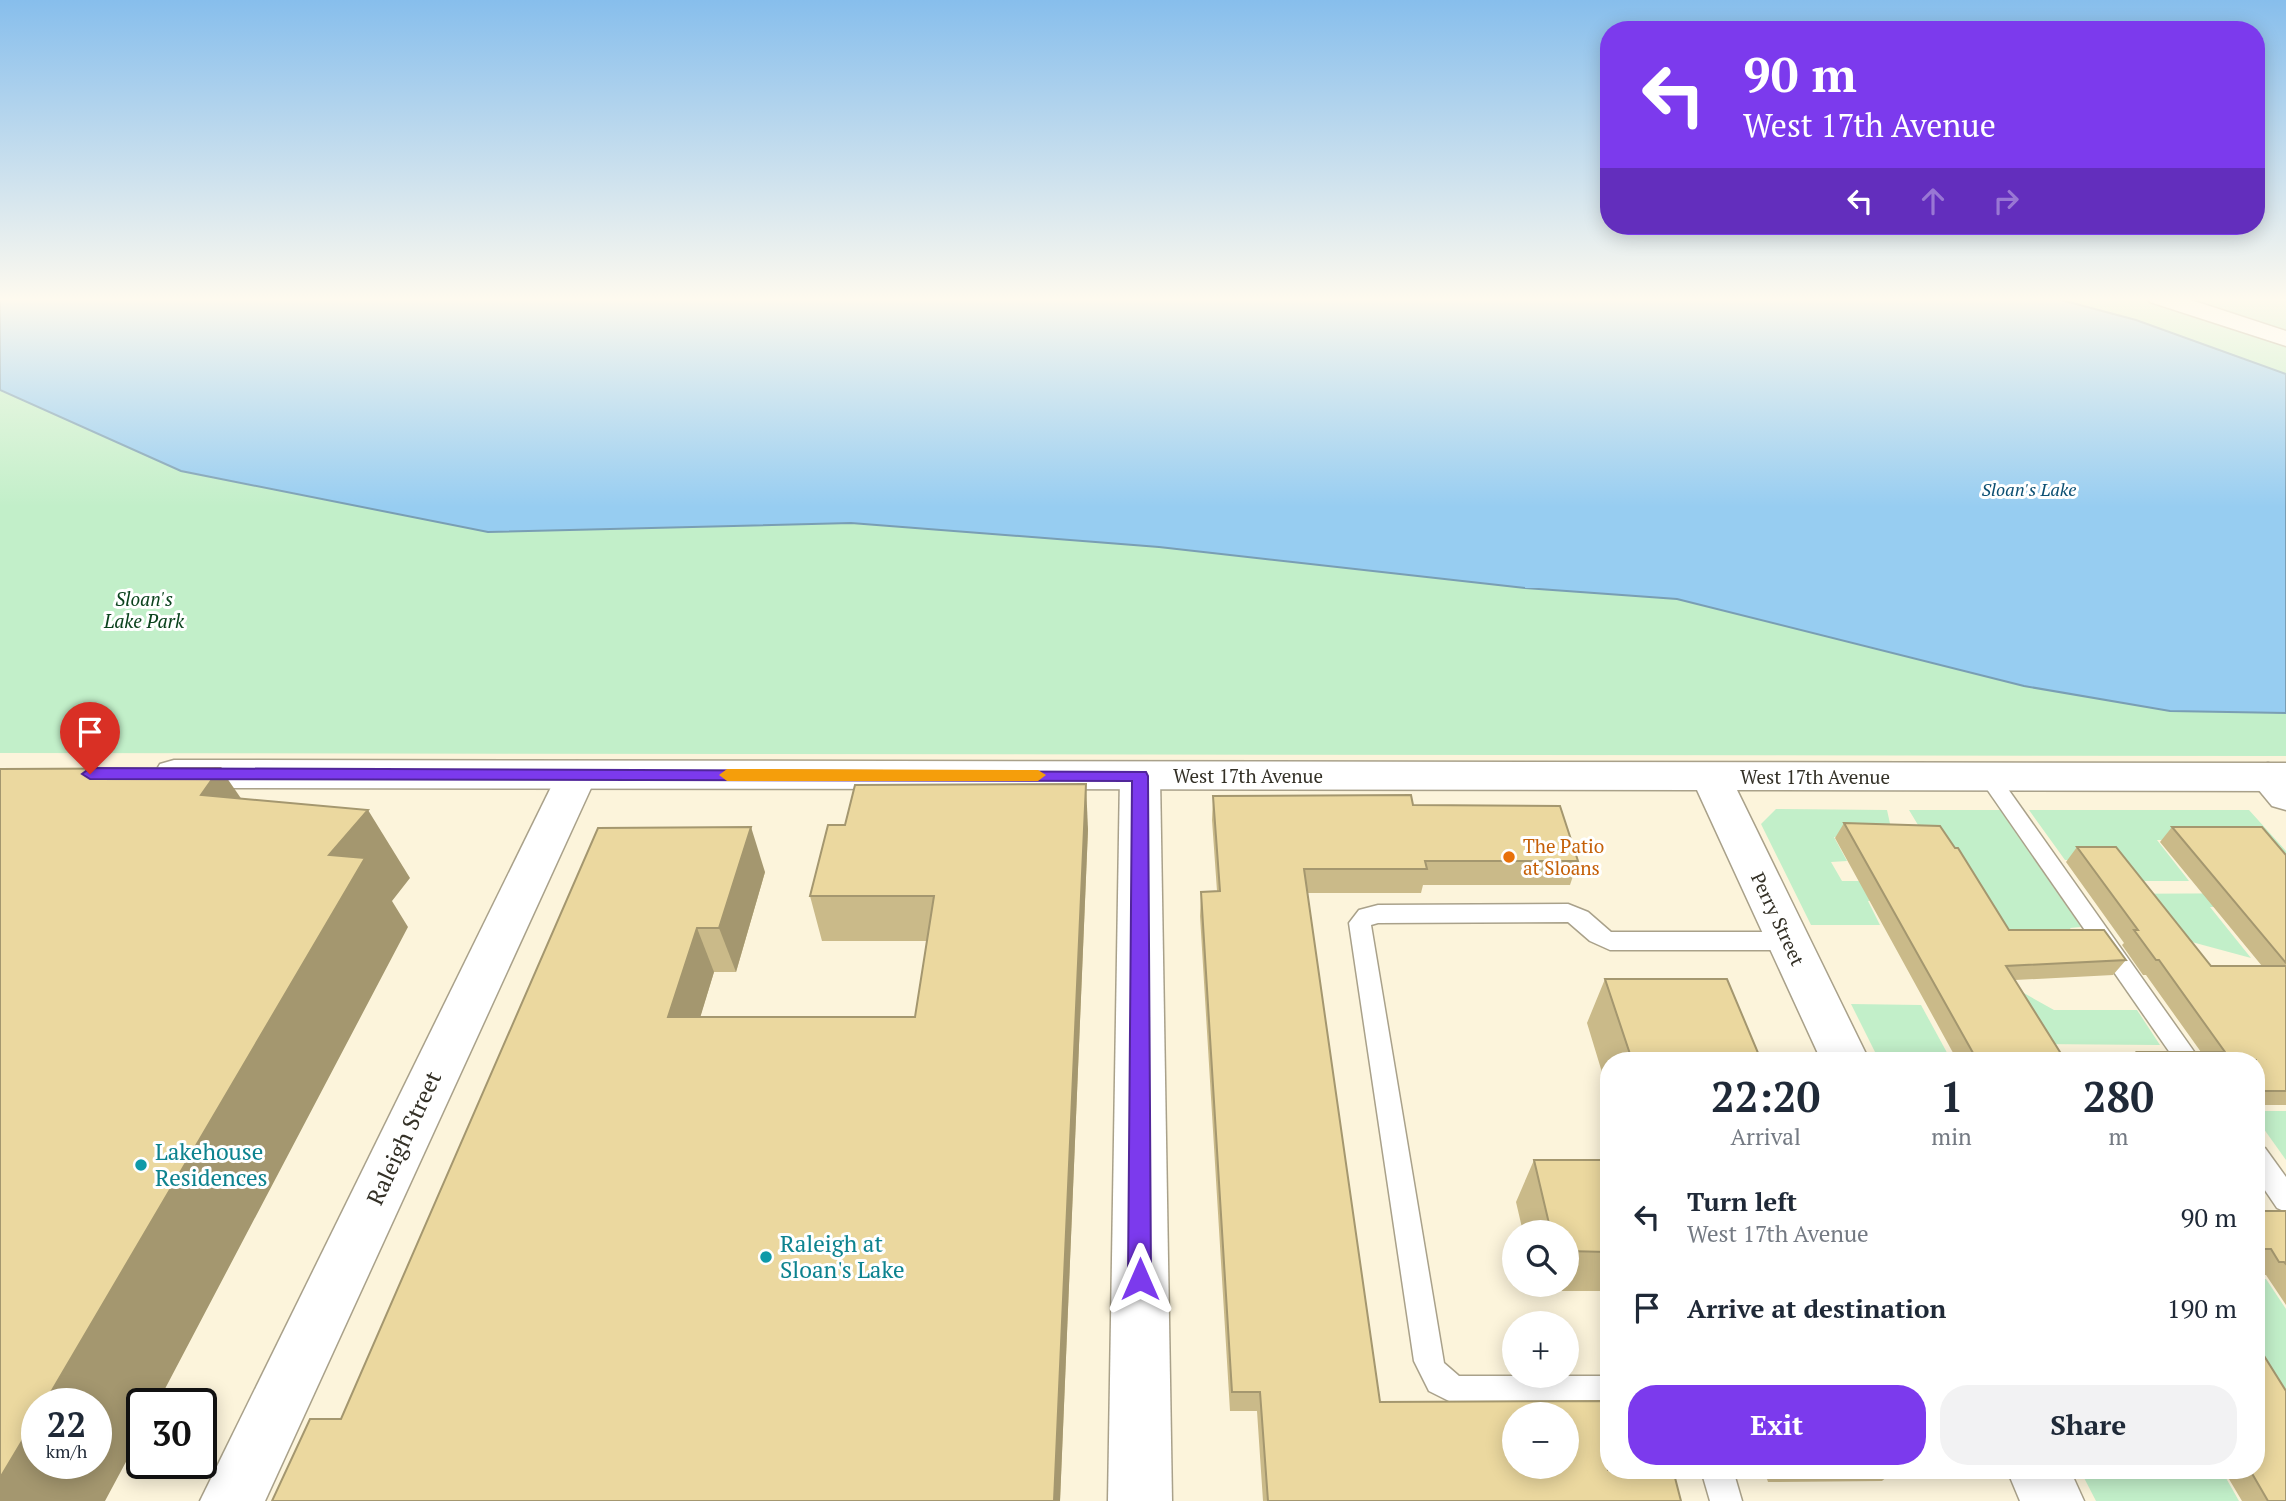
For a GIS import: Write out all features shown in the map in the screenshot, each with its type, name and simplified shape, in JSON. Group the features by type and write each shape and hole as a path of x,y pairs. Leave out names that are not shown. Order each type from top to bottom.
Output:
{"street":[{"name":"West 17th Avenue","path":"141,774 1989,777 2280,784"},
{"name":"Raleigh Street","path":"232,1501 577,775"},
{"path":"1140,776 1140,1501"},
{"name":"Perry Street","path":"1711,776 1841,1052"},
{"path":"2042,1479 2052,1501"}],"lane":[{"path":"1989,777 2182,1052"},
{"path":"1600,1391 1459,1391 1450,1389 1434,1376 1429,1361 1360,923 1367,916 1378,914 1568,914 1581,918 1598,937 1610,941 1788,941"},
{"path":"2265,1169 2286,1199"},
{"path":"1720,1479 1726,1501"}],"green space":[{"path":"2267,367 2286,367 2286,374"},
{"name":"Sloan's Lake Park","path":"0,390 181,471 488,532 851,523 1159,547 1525,588 1677,599 2024,686 2170,711 2286,713 2286,756 0,753"},
{"path":"1776,809 1887,810 1893,837 1834,837 1847,861 1831,862 1842,881 1864,881 1970,901 1868,901 1880,925 1811,925 1761,824"},
{"path":"1909,810 2000,810 2081,927 2070,928 2080,943 2010,943 1927,840"},
{"path":"2029,810 2249,810 2286,851 2286,882 2249,840 2157,840 2189,881 2122,881 2106,860 2065,860"},
{"path":"2286,893 2286,906 2210,907 2251,958 2177,938 2092,894"},
{"path":"2022,992 2054,1010 2137,1010 2160,1045 2036,1044"},
{"path":"1851,1004 1921,1005 1947,1052 1875,1052"},
{"path":"2265,1111 2286,1111 2286,1160 2265,1131"},
{"path":"2265,1279 2286,1309 2286,1428 2265,1394"},
{"path":"2085,1479 2227,1479 2239,1501 2096,1501"}],"water":[{"name":"Sloan's Lake","path":"0,367 2267,367 2286,374 2286,713 2170,711 2024,686 1677,599 1525,588 1159,547 851,523 488,532 181,471 0,390"}],"building":[{"name":"Lakehouse Residences","path":"220,768 201,795 368,810 329,855 365,858 53,1388 21,1388 21,1443 0,1478 0,769"},
{"name":"Raleigh at Sloan's Lake","path":"1086,784 1054,1501 272,1501 310,1419 341,1419 598,828 751,827 719,928 697,928 668,1017 915,1017 934,896 810,896 828,825 845,825 855,785"},
{"path":"1411,795 1413,805 1560,806 1578,861 1425,861 1427,869 1304,869 1380,1402 1600,1401 1600,1479 1675,1479 1681,1501 1268,1501 1260,1392 1232,1392 1201,892 1220,891 1213,796"},
{"path":"1844,823 1940,826 1955,848 1958,848 2009,930 2104,930 2126,960 2006,966 2060,1052 1973,1052"},
{"path":"2172,827 2262,827 2286,855 2286,963"},
{"path":"2077,847 2116,847 2211,966 2286,966 2286,1091 2265,1091 2265,1052 2225,1052 2159,960 2156,960 2134,930 2138,930"},
{"path":"1605,979 1727,979 1758,1052 1629,1052"},
{"path":"1534,1160 1600,1160 1600,1252 1579,1251 1579,1220 1548,1220"},
{"path":"2265,1211 2286,1211 2286,1264 2279,1262 2271,1249 2265,1249"},
{"path":"2265,1357 2286,1391 2286,1501 2268,1501 2255,1479 2265,1479"}],"slow traffic":[{"path":"727,775 1038,775"}],"place":[{"name":"The Patio at Sloans","path":"1509,857"},
{"name":"Lakehouse Residences","path":"141,1165"},
{"name":"Raleigh at Sloan's Lake","path":"766,1257"}],"route":[{"path":"90,774 1140,776 1140,1279"}]}
